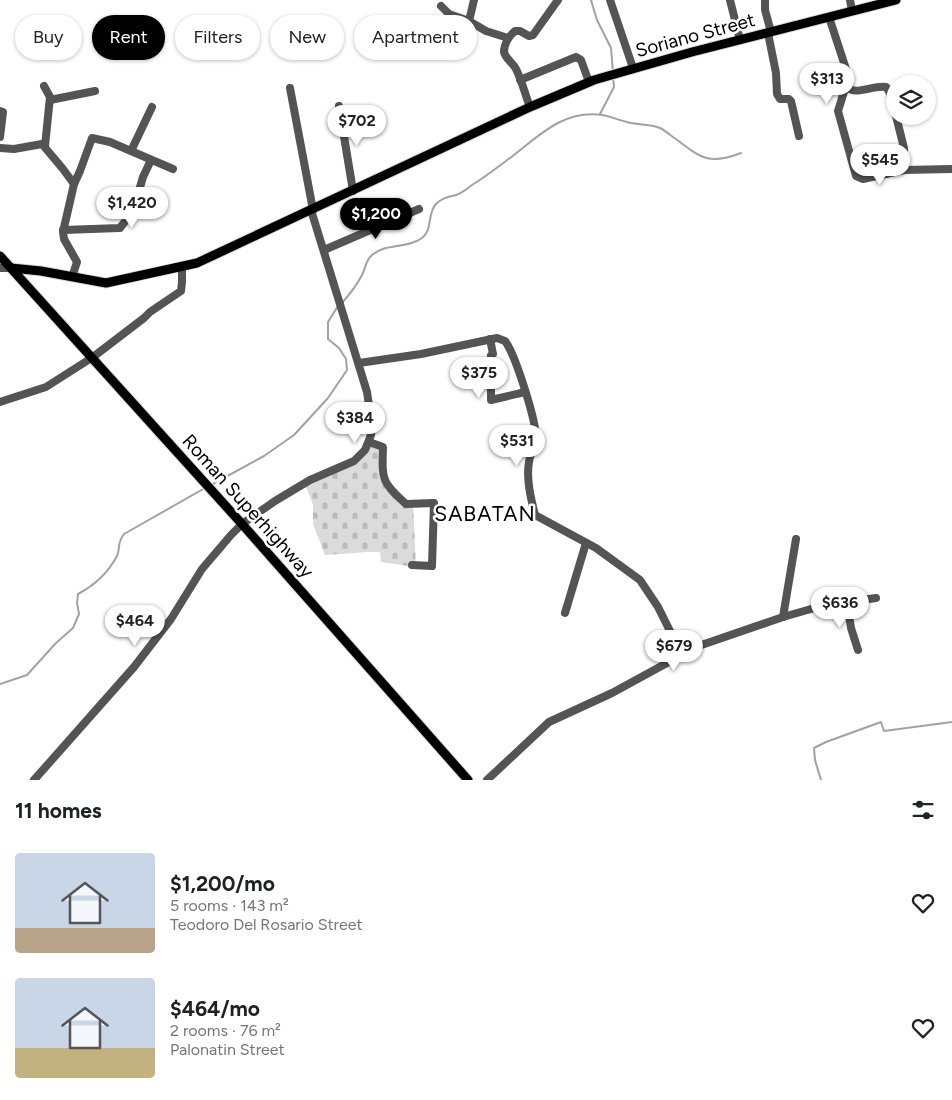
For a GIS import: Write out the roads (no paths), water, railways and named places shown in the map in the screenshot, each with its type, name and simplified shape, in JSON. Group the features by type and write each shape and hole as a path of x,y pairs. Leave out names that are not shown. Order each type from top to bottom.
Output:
{"main road":[{"name":"Soriano Street","path":"11,268 111,283 197,264 530,107 607,75 896,0"},
{"name":"Roman Superhighway","path":"0,256 93,357 468,780"}],"street":[{"path":"470,15 474,0"},
{"path":"530,107 515,67 504,53 508,38 515,31 518,30 529,36 533,35 558,0"},
{"path":"610,0 632,68"},
{"path":"730,0 740,40"},
{"path":"765,0 778,96 781,100 791,100 799,136"},
{"path":"850,0 852,12"},
{"path":"440,6 452,15"},
{"path":"829,17 846,68 846,84 838,111 855,175 863,179 904,170 952,169"},
{"path":"477,26 486,31 508,38"},
{"path":"520,80 576,57 582,60 589,82"},
{"path":"846,84 850,90 854,91 880,86 886,87"},
{"path":"44,86 50,100 44,146"},
{"path":"34,780 134,667 171,619 209,559 242,524 310,480 354,461 366,450 369,442 372,417 359,363 312,210 290,88"},
{"path":"50,100 95,91"},
{"path":"339,106 353,191"},
{"path":"132,151 152,107"},
{"path":"0,112 3,112 0,137"},
{"path":"898,125 904,148 904,170"},
{"path":"72,277 77,262 64,240 64,230 74,184 92,138 110,142 173,170"},
{"path":"0,148 14,149 38,144 44,146 74,184"},
{"path":"64,230 120,228 133,211 143,177 151,160"},
{"path":"324,250 419,209"},
{"path":"0,402 40,390 93,357 150,312 181,291 182,267"},
{"path":"0,268 11,268"},
{"path":"359,363 421,354 490,339 499,338 506,342 525,392 535,434 536,440 528,468 531,499 535,515 539,519 586,543 627,569 640,580 658,607 681,653"},
{"path":"490,339 493,354 491,355 490,400 525,392"},
{"path":"369,442 383,447 383,473 388,489 406,504 434,503 432,566 412,565"},
{"path":"783,616 796,539"},
{"path":"565,613 586,543"},
{"path":"487,780 549,722 612,693 678,657 681,653 783,616 824,606 876,598"},
{"path":"847,602 851,628 858,650"}],"waterway":[{"path":"591,0 597,20 611,48 613,73"},
{"path":"600,114 614,87 613,77"},
{"path":"342,303 358,282 372,255 377,251 410,244 422,238 428,231 433,208 438,202 464,191 561,121 587,114 605,116 660,128 693,151 707,158 721,159 741,153"},
{"path":"211,485 264,456 294,435 328,398 347,370 346,359 339,348 328,339 328,322 338,306"},
{"path":"0,684 27,675 56,643 73,628 79,614 78,594 95,583 110,568 117,556 120,541 124,534 205,488"},
{"path":"821,780 815,760 814,748 826,742 881,722 884,731 952,722"}],"district":[{"name":"SABATAN","path":"485,513"}]}
